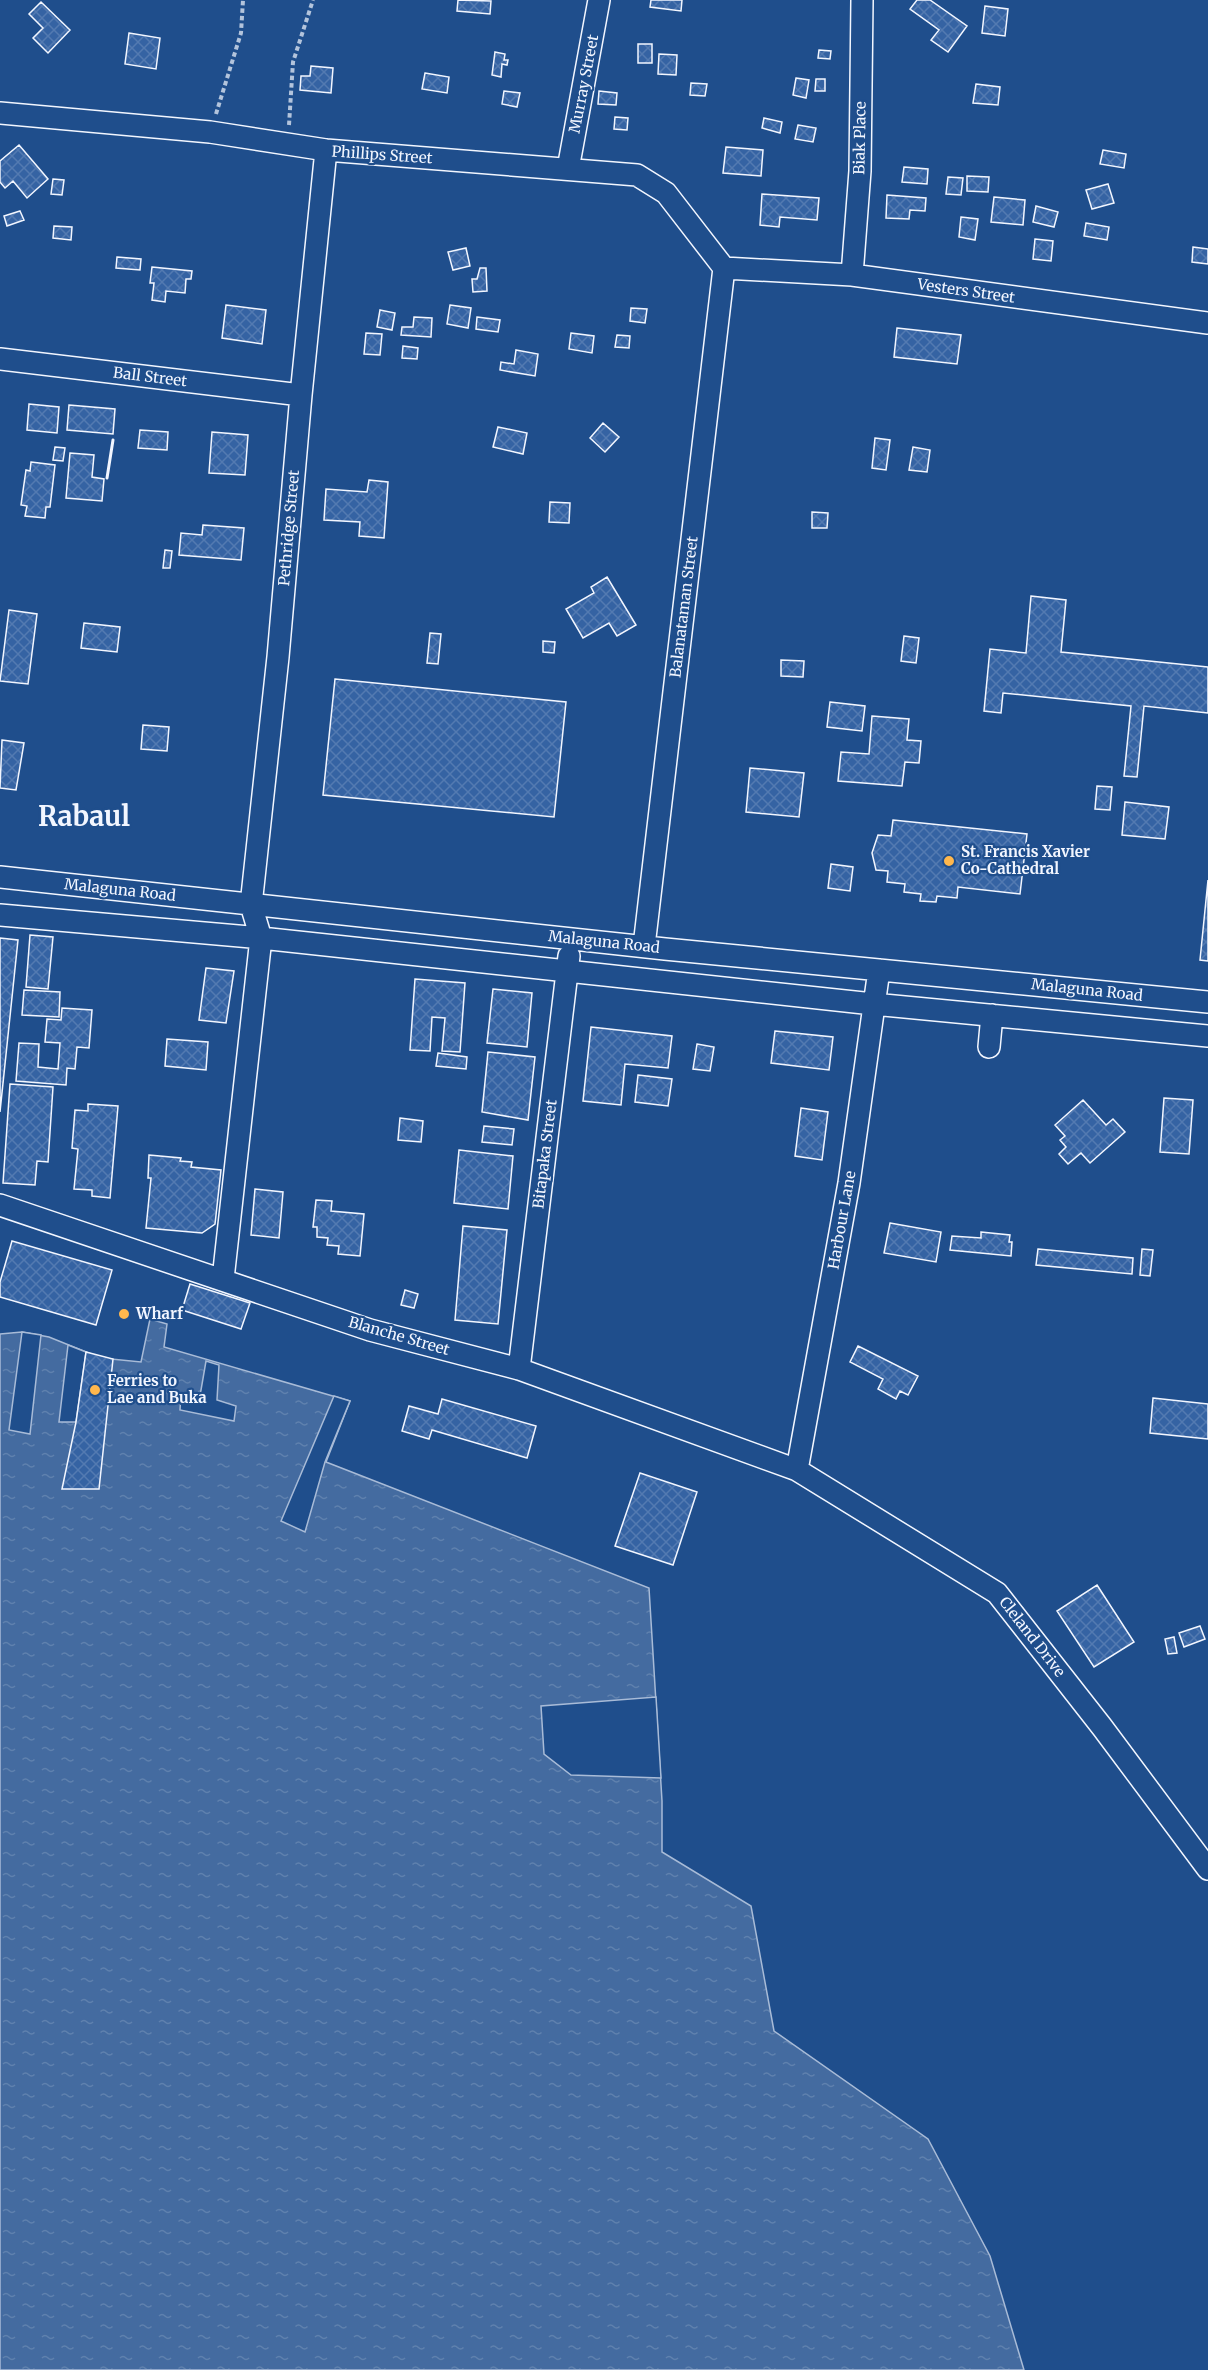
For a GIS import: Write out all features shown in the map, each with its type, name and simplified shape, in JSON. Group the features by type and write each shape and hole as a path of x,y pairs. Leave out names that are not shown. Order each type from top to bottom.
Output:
{"street":[{"name":"Murray Street","path":"568,169 599,0"},
{"name":"Biak Place","path":"852,275 860,171 862,0"},
{"name":"Phillips Street","path":"0,113 210,132 326,150 637,175 666,193 724,268"},
{"name":"Pethridge Street","path":"251,905 278,657 326,150"},
{"name":"Vesters Street","path":"724,268 852,275 1208,323"},
{"name":"Balanataman Street","path":"644,946 724,268"},
{"name":"Ball Street","path":"0,359 301,395"},
{"name":"Malaguna Road","path":"0,877 571,939 1208,1002"},
{"path":"223,1279 261,938 251,905"},
{"name":"Malaguna Road","path":"0,915 261,938 873,1004 1208,1036"},
{"name":"Bitapaka Street","path":"519,1369 571,939"},
{"name":"Harbour Lane","path":"797,1470 849,1183 879,970"},
{"path":"989,1047 992,1015"},
{"name":"Blanche Street","path":"0,1205 370,1330 519,1369 797,1470"},
{"name":"Cleland Drive","path":"797,1470 997,1593 1102,1727 1208,1869"}],"path":[{"path":"210,132 241,33 243,0"},
{"path":"288,144 293,62 313,0"}],"water":[{"path":"150,1319 167,1324 164,1347 350,1401 326,1462 649,1588 662,1801 662,1852 751,1906 774,2031 928,2139 990,2256 1024,2370 0,2370 0,1334 22,1332 49,1337 101,1358 141,1362"}],"pier":[{"path":"22,1332 41,1335 30,1434 9,1430"},
{"path":"68,1345 86,1352 76,1422 59,1422"},
{"path":"206,1361 219,1365 217,1400 236,1406 234,1421 180,1410 181,1393 200,1396"},
{"path":"334,1396 350,1401 325,1462 305,1532 281,1521"},
{"path":"656,1697 661,1778 571,1775 544,1754 541,1706"}],"building":[{"path":"458,0 491,1 490,14 457,11"},
{"path":"651,0 682,0 681,11 650,7"},
{"path":"917,0 930,0 967,26 948,52 931,40 939,30 910,9"},
{"path":"41,2 70,30 48,53 33,38 43,28 29,14"},
{"path":"985,6 1008,9 1005,36 982,33"},
{"path":"129,33 160,38 156,69 125,64"},
{"path":"638,44 652,44 652,63 638,63"},
{"path":"819,50 831,51 830,59 818,58"},
{"path":"495,52 505,54 504,60 508,60 507,65 502,64 501,77 492,75"},
{"path":"659,54 677,55 676,75 658,74"},
{"path":"311,66 333,68 331,93 300,90 301,76 310,76"},
{"path":"425,73 449,77 447,93 422,89"},
{"path":"796,78 809,80 806,98 793,95"},
{"path":"816,79 825,79 825,91 815,91"},
{"path":"691,83 707,84 705,96 690,95"},
{"path":"976,84 1000,87 998,105 973,103"},
{"path":"504,91 520,93 517,107 502,104"},
{"path":"599,91 617,93 616,105 598,104"},
{"path":"615,117 628,118 627,130 614,129"},
{"path":"764,118 782,122 780,133 762,128"},
{"path":"798,125 816,128 813,142 795,139"},
{"path":"19,145 48,179 27,198 13,181 5,188 0,182 0,161"},
{"path":"726,147 763,150 761,176 723,173"},
{"path":"1103,150 1126,154 1124,168 1100,164"},
{"path":"904,167 928,169 927,184 902,182"},
{"path":"967,176 989,177 988,192 967,191"},
{"path":"948,177 963,178 961,195 946,194"},
{"path":"53,179 64,180 62,195 51,194"},
{"path":"1108,184 1114,203 1092,209 1086,190"},
{"path":"762,194 819,198 817,220 780,217 779,227 760,225"},
{"path":"887,195 926,198 925,211 910,210 909,219 886,218"},
{"path":"994,197 1025,200 1023,225 991,222"},
{"path":"1036,206 1058,212 1054,227 1033,222"},
{"path":"20,211 24,220 7,226 4,216"},
{"path":"961,217 978,219 975,240 959,237"},
{"path":"1086,223 1109,227 1107,240 1084,236"},
{"path":"54,226 72,227 71,240 53,238"},
{"path":"1035,239 1053,241 1051,261 1033,259"},
{"path":"1193,247 1208,249 1208,264 1192,262"},
{"path":"466,248 470,266 453,270 448,252"},
{"path":"117,257 141,259 140,270 116,268"},
{"path":"152,267 192,271 191,279 186,279 185,293 166,291 165,302 152,300 154,283 150,283"},
{"path":"480,268 486,268 487,291 473,292 472,279 477,279"},
{"path":"226,305 266,310 262,344 222,338"},
{"path":"450,305 471,308 468,328 447,324"},
{"path":"631,308 647,309 645,323 630,321"},
{"path":"380,310 395,313 392,330 377,327"},
{"path":"414,317 432,318 431,337 401,335 402,327 413,327"},
{"path":"477,317 500,320 498,332 476,329"},
{"path":"897,328 961,335 957,364 894,357"},
{"path":"366,333 382,334 380,355 364,354"},
{"path":"571,333 594,336 592,353 569,349"},
{"path":"617,335 630,336 629,348 615,347"},
{"path":"403,346 418,348 417,359 402,358"},
{"path":"516,350 538,354 535,376 500,370 501,362 514,364"},
{"path":"29,404 59,407 57,433 27,430"},
{"path":"69,405 115,409 113,434 67,430"},
{"path":"603,423 619,437 605,452 590,438"},
{"path":"498,427 527,433 523,454 493,447"},
{"path":"140,430 168,432 167,450 138,448"},
{"path":"212,432 248,435 245,475 209,473"},
{"path":"875,438 890,440 886,470 872,468"},
{"path":"55,447 65,448 63,461 53,460"},
{"path":"913,447 930,450 927,472 909,470"},
{"path":"70,453 94,455 92,477 104,479 102,501 66,498"},
{"path":"31,462 55,465 50,507 46,507 45,518 25,516 27,506 21,505 26,470 30,471"},
{"path":"369,480 388,482 384,538 359,536 360,522 324,520 326,489 367,492"},
{"path":"550,502 570,503 569,523 549,522"},
{"path":"812,512 828,513 827,528 812,528"},
{"path":"203,525 244,528 241,560 179,555 181,533 202,535"},
{"path":"165,550 172,551 170,568 163,568"},
{"path":"607,577 636,625 617,636 609,623 583,638 566,609 594,593 591,587"},
{"path":"1031,596 1066,600 1061,652 1208,667 1208,713 1144,706 1137,777 1124,776 1131,706 1003,693 1001,713 984,711 990,649 1026,653"},
{"path":"9,610 37,614 28,684 0,681"},
{"path":"84,623 120,627 117,652 81,648"},
{"path":"430,633 441,634 438,664 427,663"},
{"path":"904,636 919,638 916,663 901,661"},
{"path":"543,641 555,642 554,653 543,652"},
{"path":"781,660 804,661 803,677 781,676"},
{"path":"335,679 566,702 554,817 323,795"},
{"path":"830,702 865,706 862,731 827,727"},
{"path":"872,716 909,719 907,740 921,741 919,763 905,762 902,786 838,781 841,752 869,754"},
{"path":"143,725 169,727 167,751 141,749"},
{"path":"2,740 24,743 16,790 0,788"},
{"path":"750,768 804,773 799,817 746,812"},
{"path":"1097,786 1112,787 1110,810 1095,809"},
{"path":"1125,802 1169,807 1165,839 1122,835"},
{"name":"St. Francis Xavier Co-Cathedral","path":"893,820 1027,834 1020,894 958,887 957,898 937,896 936,902 920,901 921,894 904,892 905,884 887,882 888,871 876,870 872,853 878,835 891,836"},
{"path":"831,864 853,867 850,891 828,888"},
{"path":"1208,880 1208,961 1200,960"},
{"path":"30,935 53,937 48,989 26,987"},
{"path":"0,938 18,940 0,1112"},
{"path":"206,968 234,971 226,1023 199,1020"},
{"path":"415,979 465,983 460,1052 442,1051 445,1018 432,1017 430,1051 410,1050"},
{"path":"493,989 532,993 527,1047 487,1043"},
{"path":"24,990 60,992 59,1017 22,1015"},
{"path":"62,1008 92,1010 89,1048 77,1047 75,1069 67,1068 66,1085 16,1081 19,1043 39,1044 38,1067 58,1069 60,1043 45,1042 47,1019 61,1020"},
{"path":"591,1027 672,1036 668,1068 625,1064 621,1105 583,1101"},
{"path":"775,1031 833,1037 829,1070 771,1063"},
{"path":"167,1039 208,1042 206,1070 165,1066"},
{"path":"697,1044 714,1047 710,1071 693,1069"},
{"path":"488,1052 535,1057 528,1120 482,1112"},
{"path":"438,1053 467,1057 466,1069 436,1066"},
{"path":"638,1075 672,1079 668,1106 635,1102"},
{"path":"10,1084 53,1087 48,1162 37,1161 35,1185 3,1183"},
{"path":"1164,1098 1193,1100 1189,1154 1160,1152"},
{"path":"1083,1100 1106,1125 1113,1119 1125,1132 1090,1163 1081,1153 1068,1164 1059,1154 1066,1147 1060,1140 1065,1136 1055,1125"},
{"path":"88,1104 118,1106 110,1198 92,1196 92,1190 74,1189 78,1149 72,1148 75,1110 88,1111"},
{"path":"801,1108 828,1112 822,1160 795,1156"},
{"path":"400,1118 423,1121 421,1142 398,1140"},
{"path":"484,1126 514,1129 512,1145 482,1142"},
{"path":"459,1150 513,1156 508,1209 454,1203"},
{"path":"149,1155 181,1158 180,1161 192,1162 191,1167 221,1170 215,1224 202,1233 146,1228 151,1178 148,1178"},
{"path":"255,1189 283,1192 279,1238 251,1235"},
{"path":"316,1200 332,1201 331,1211 364,1214 360,1256 338,1254 339,1246 327,1245 328,1238 317,1237 317,1227 313,1227"},
{"path":"890,1223 941,1232 936,1262 884,1253"},
{"path":"463,1226 507,1230 498,1324 455,1320"},
{"path":"981,1232 1010,1235 1011,1256 950,1250 952,1236 981,1238"},
{"path":"12,1241 112,1270 96,1325 0,1297 0,1282"},
{"path":"1038,1249 1133,1258 1132,1274 1036,1265"},
{"path":"1142,1249 1153,1250 1150,1276 1140,1275"},
{"path":"190,1284 250,1303 241,1329 182,1310"},
{"path":"405,1290 418,1294 414,1308 401,1305"},
{"path":"858,1346 918,1376 908,1395 900,1391 896,1399 878,1389 883,1379 850,1362"},
{"name":"Ferries to Lae and Buka","path":"86,1352 113,1359 99,1489 62,1489 76,1422"},
{"path":"1153,1398 1208,1404 1208,1439 1150,1433"},
{"path":"442,1399 536,1426 527,1458 432,1430 429,1439 402,1431 409,1406 438,1414"},
{"path":"640,1473 697,1492 673,1565 615,1546"},
{"path":"1097,1585 1134,1642 1094,1667 1057,1611"},
{"path":"1200,1626 1205,1639 1184,1647 1179,1633"},
{"path":"1174,1637 1177,1653 1168,1654 1165,1639"}],"wall":[{"path":"107,478 113,440"}],"place":[{"name":"St. Francis Xavier Co-Cathedral","path":"949,861"},
{"name":"Wharf","path":"124,1314"},
{"name":"Ferries to Lae and Buka","path":"95,1390"}],"district":[{"name":"Rabaul","path":"84,817"}]}
